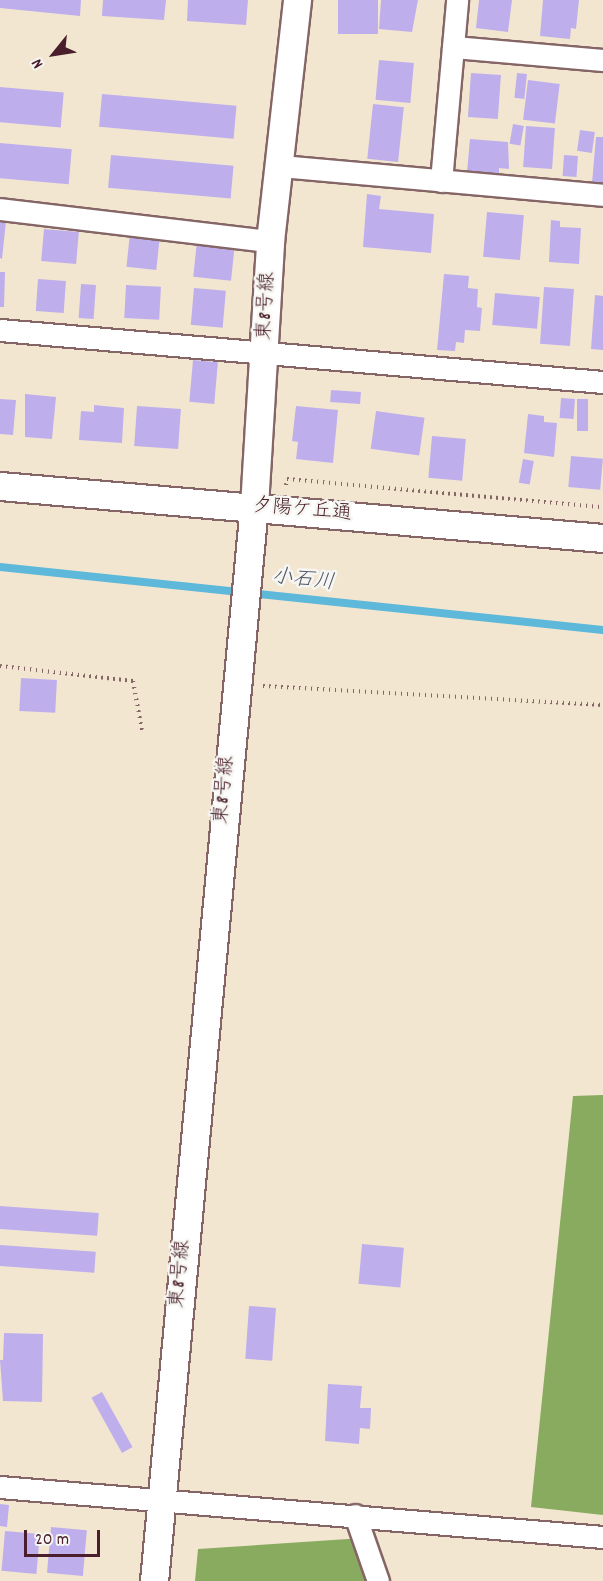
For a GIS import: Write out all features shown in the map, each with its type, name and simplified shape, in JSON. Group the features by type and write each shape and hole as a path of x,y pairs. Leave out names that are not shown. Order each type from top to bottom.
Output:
{"street":[{"name":"東8号線","path":"154,1581 236,674 254,506 270,242 297,0"},
{"path":"441,181 456,0"},
{"path":"453,47 603,60"},
{"path":"280,166 603,195"},
{"path":"0,209 270,242"},
{"path":"0,330 603,382"},
{"name":"夕陽ケ丘通","path":"0,486 254,506 603,538"},
{"path":"0,1487 603,1537"},
{"path":"355,1515 378,1581"}],"path":[{"path":"284,509 287,479 603,507"},
{"path":"0,666 133,681 142,730"},
{"path":"236,674 603,705"}],"green space":[{"path":"603,1095 603,1515 531,1507 573,1096"},
{"path":"363,1538 378,1581 195,1581 198,1549"}],"building":[{"path":"0,0 81,0 80,16 0,8"},
{"path":"103,0 166,0 164,20 102,16"},
{"path":"188,0 248,0 246,25 187,21"},
{"path":"338,0 378,0 378,34 338,34"},
{"path":"381,0 418,0 412,32 379,29"},
{"path":"479,0 512,0 508,32 476,28"},
{"path":"543,0 579,0 576,29 571,28 570,39 540,36"},
{"path":"379,60 414,63 410,103 376,100"},
{"path":"471,73 501,75 498,119 468,117"},
{"path":"517,73 527,74 524,99 514,98"},
{"path":"528,80 560,84 555,124 523,120"},
{"path":"0,87 64,93 61,127 0,122"},
{"path":"102,94 236,106 234,139 99,127"},
{"path":"373,104 404,107 398,162 367,159"},
{"path":"513,124 524,126 520,146 510,144"},
{"path":"526,126 555,128 552,169 523,167"},
{"path":"580,130 595,132 592,153 577,151"},
{"path":"596,137 603,137 603,183 592,183"},
{"path":"470,139 508,142 509,169 499,168 499,175 467,172"},
{"path":"0,143 72,149 69,184 0,178"},
{"path":"111,155 234,166 231,199 108,188"},
{"path":"564,155 578,156 577,177 563,176"},
{"path":"367,194 381,196 379,209 434,214 431,253 363,247"},
{"path":"487,212 524,215 520,260 483,257"},
{"path":"551,220 560,221 560,227 581,228 579,264 549,262"},
{"path":"0,221 6,221 2,259 0,258"},
{"path":"44,229 79,232 76,264 41,261"},
{"path":"130,233 160,236 156,270 126,267"},
{"path":"197,241 235,245 231,281 193,277"},
{"path":"0,272 5,272 4,307 0,307"},
{"path":"444,274 469,276 468,288 478,289 477,307 482,308 480,331 465,330 464,343 456,342 455,351 437,350"},
{"path":"38,279 66,281 64,313 36,311"},
{"path":"81,284 96,285 94,319 79,318"},
{"path":"126,285 161,287 159,320 124,318"},
{"path":"544,287 574,289 570,346 540,344"},
{"path":"194,288 226,291 223,328 191,325"},
{"path":"495,293 540,297 537,329 492,325"},
{"path":"595,295 603,296 603,350 591,349"},
{"path":"193,360 218,362 214,404 189,402"},
{"path":"331,390 361,392 360,404 330,402"},
{"path":"25,394 56,397 52,439 25,437"},
{"path":"561,398 575,399 574,419 560,418"},
{"path":"0,399 16,400 13,435 0,434"},
{"path":"577,399 588,399 588,431 577,431"},
{"path":"94,405 124,408 122,443 79,440 81,411 94,412"},
{"path":"137,406 181,409 178,449 134,446"},
{"path":"296,406 338,410 333,463 296,459 298,442 292,441"},
{"path":"376,411 425,418 419,455 371,449"},
{"path":"528,414 544,416 544,422 557,423 554,457 524,453"},
{"path":"432,436 466,439 462,481 428,478"},
{"path":"571,456 603,459 600,490 568,487"},
{"path":"523,459 534,461 530,485 519,483"},
{"path":"21,678 57,680 55,713 19,711"},
{"path":"0,1206 99,1213 97,1236 0,1229"},
{"path":"362,1244 404,1248 400,1288 359,1284"},
{"path":"0,1245 96,1252 94,1273 0,1266"},
{"path":"249,1306 276,1308 272,1361 245,1359"},
{"path":"4,1333 43,1334 42,1402 3,1401 0,1360 3,1360"},
{"path":"328,1384 362,1386 360,1408 371,1408 370,1429 360,1428 359,1444 325,1441"},
{"path":"102,1392 133,1447 122,1453 92,1398"},
{"path":"0,1504 9,1505 7,1527 0,1526"},
{"path":"51,1527 87,1530 83,1576 47,1573"},
{"path":"5,1531 40,1534 36,1574 2,1571"}],"waterway":[{"name":"小石川","path":"0,567 603,630"}]}
